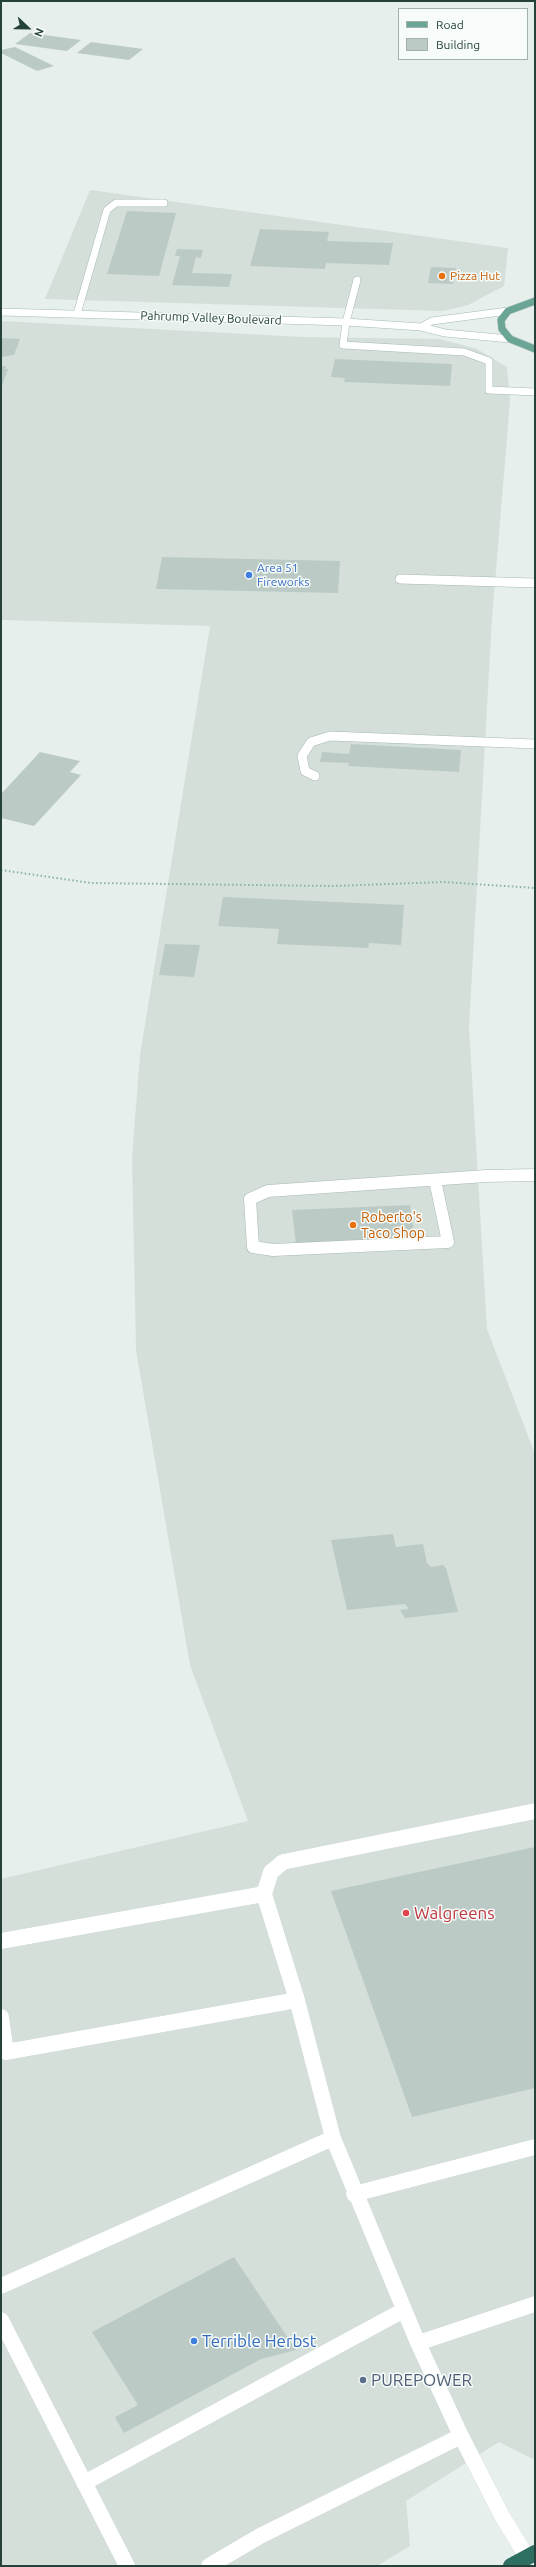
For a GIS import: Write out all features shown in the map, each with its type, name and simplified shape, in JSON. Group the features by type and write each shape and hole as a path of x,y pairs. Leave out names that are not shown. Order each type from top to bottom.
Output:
{"highway":[{"path":"511,2566 531,2555"}],"main road":[{"path":"77,314 107,210 116,203 164,203"},
{"path":"357,280 346,322 343,345 464,352 489,361 489,390 535,392"},
{"path":"535,301 508,311 501,320 502,330 510,339 535,349"},
{"name":"Pahrump Valley Boulevard","path":"421,327 432,321 508,311"},
{"name":"Pahrump Valley Boulevard","path":"1,312 346,322 421,327 445,333 510,339"},
{"path":"522,345 535,358"},
{"path":"400,579 535,583"},
{"path":"315,776 305,771 302,756 311,742 326,737 438,738 535,744"},
{"path":"435,1180 448,1242 273,1250 254,1247 250,1199 268,1191 435,1180 535,1175"},
{"path":"531,2555 502,2516 461,2436 418,2343 354,2194 333,2138 297,2000 264,1894 270,1872 283,1862 535,1811"},
{"path":"1,1941 264,1894"},
{"path":"1,2017 6,2052 297,2000"},
{"path":"1,2286 333,2138"},
{"path":"354,2194 535,2147"},
{"path":"418,2343 535,2304"},
{"path":"84,2483 404,2310"},
{"path":"1,2320 127,2566"},
{"path":"209,2566 260,2536 375,2477 461,2436"}],"path":[{"path":"1,870 91,883 332,886 443,882 535,888"}],"shaded area":[{"path":"90,190 508,248 504,286 468,305 443,311 45,299"},
{"path":"1,321 303,337 440,339 477,349 507,367 510,401 492,618 469,1027 487,1329 535,1454 535,2460 499,2442 406,2501 410,2546 377,2566 1,2566 1,1879 248,1821 190,1665 136,1350 132,1157 140,1055 210,626 1,620"}],"building":[{"path":"30,33 81,40 67,51 15,44"},
{"path":"91,42 143,49 129,60 77,53"},
{"path":"15,47 54,66 37,71 1,53 1,50"},
{"path":"127,211 176,213 159,276 107,274"},
{"path":"260,229 329,232 327,241 393,243 389,265 326,263 325,269 250,266"},
{"path":"177,249 203,250 201,258 196,257 192,273 232,274 229,287 172,285 180,256 175,256"},
{"name":"Pizza Hut","path":"431,267 456,268 453,284 428,283"},
{"path":"1,338 20,339 14,355 1,357"},
{"path":"335,359 452,364 450,386 344,382 345,378 331,377"},
{"path":"1,366 6,366 5,369 8,369 2,386"},
{"name":"Area 51 Fireworks","path":"162,557 340,561 338,593 156,589"},
{"path":"351,744 461,750 459,772 348,766 349,763 320,762 322,752 349,754"},
{"path":"40,752 80,761 70,772 81,775 34,826 1,818 1,794"},
{"path":"223,897 404,905 401,945 369,943 368,948 277,944 279,929 218,926"},
{"path":"165,944 200,945 194,977 159,975"},
{"name":"Roberto's Taco Shop","path":"410,1205 415,1240 296,1245 292,1210"},
{"path":"393,1534 396,1547 423,1544 427,1563 431,1567 443,1565 446,1568 458,1612 405,1618 400,1610 409,1609 405,1604 347,1610 331,1540"},
{"name":"Walgreens","path":"535,1847 535,2088 412,2117 331,1891"},
{"name":"Terrible Herbst","path":"234,2257 296,2350 261,2359 124,2433 115,2417 138,2405 92,2332"}],"place":[{"name":"Pizza Hut","path":"442,276"},
{"name":"Area 51 Fireworks","path":"249,575"},
{"name":"Roberto's Taco Shop","path":"353,1225"},
{"name":"Walgreens","path":"406,1913"},
{"name":"Terrible Herbst","path":"194,2341"},
{"name":"PUREPOWER","path":"363,2380"}]}
